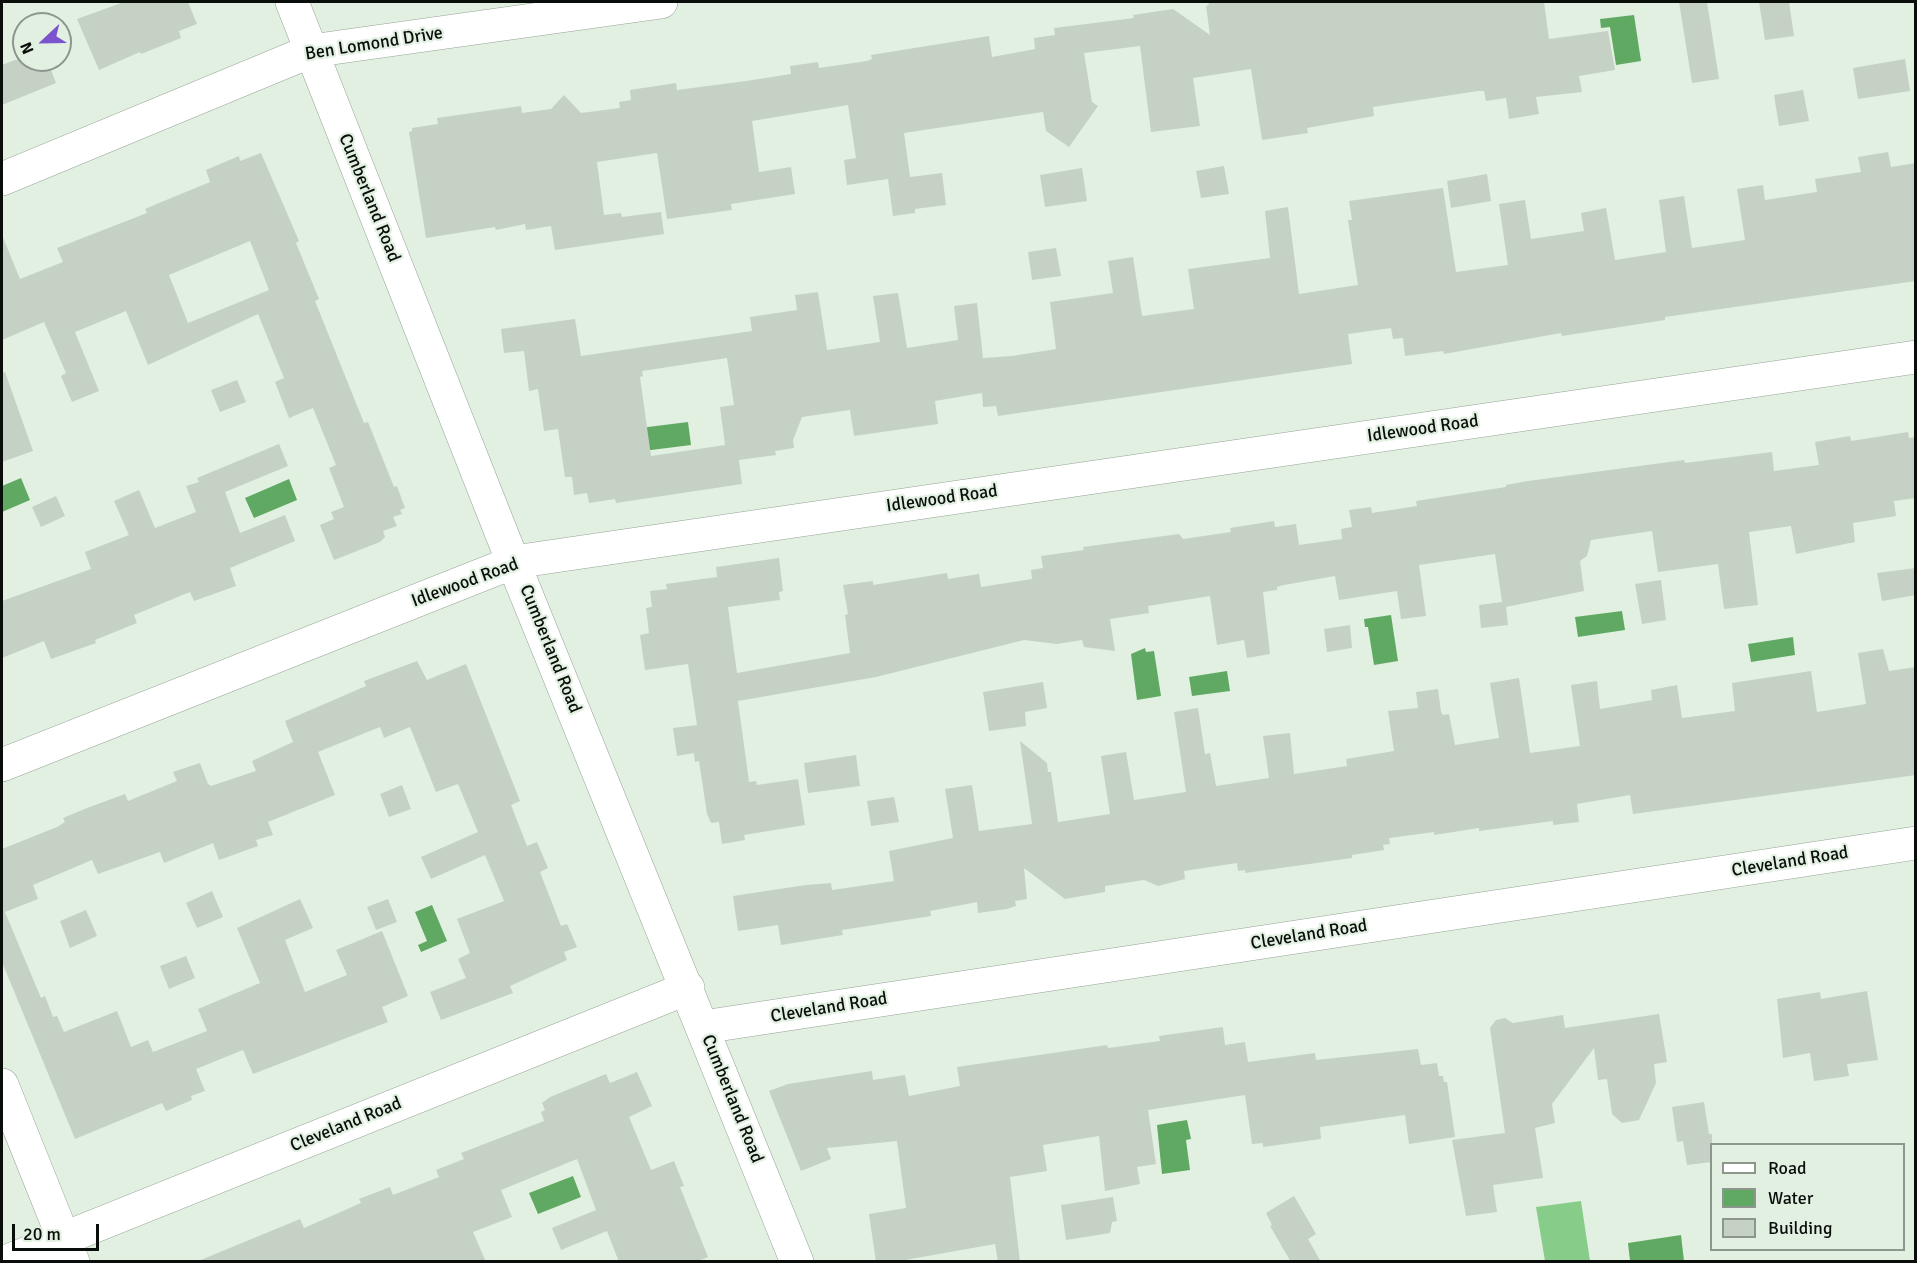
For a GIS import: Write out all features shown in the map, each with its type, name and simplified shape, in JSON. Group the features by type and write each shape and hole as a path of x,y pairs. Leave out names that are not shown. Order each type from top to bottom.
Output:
{"street":[{"name":"Cumberland Road","path":"291,2 797,1262"},
{"name":"Ben Lomond Drive","path":"2,179 311,51 662,2"},
{"name":"Idlewood Road","path":"2,765 514,562 1916,357"},
{"name":"Cleveland Road","path":"703,1027 1916,843"},
{"name":"Cleveland Road","path":"5,1262 68,1250 688,988"},
{"path":"2,1085 68,1250"}],"shaded area":[{"path":"1581,1201 1590,1261 1545,1261 1536,1207"}],"water":[{"path":"1634,15 1641,61 1616,65 1610,27 1601,28 1600,19"},
{"path":"688,422 691,445 643,451 640,428"},
{"path":"21,478 30,500 2,512 2,486"},
{"path":"289,479 297,500 254,518 245,498"},
{"path":"1622,611 1625,630 1578,637 1575,617"},
{"path":"1391,615 1398,661 1374,665 1368,627 1365,627 1364,619"},
{"path":"1793,637 1795,655 1751,662 1748,644"},
{"path":"1145,648 1146,652 1154,651 1161,696 1137,700 1131,654"},
{"path":"1227,671 1230,691 1192,696 1189,677"},
{"path":"432,905 447,941 421,952 418,945 427,941 415,912"},
{"path":"1187,1120 1191,1139 1186,1140 1190,1170 1162,1174 1157,1125"},
{"path":"573,1176 581,1197 538,1214 529,1193"},
{"path":"1681,1235 1684,1261 1630,1261 1628,1243"}],"building":[{"path":"124,2 188,2 197,24 179,31 181,38 141,54 140,52 99,70 77,19"},
{"path":"1208,2 1544,2 1549,39 1608,31 1615,70 1579,76 1582,92 1536,97 1539,114 1509,119 1506,98 1486,101 1484,91 1478,91 1373,107 1374,116 1307,128 1308,133 1262,140 1251,69 1193,78 1200,126 1151,132 1140,46 1084,53 1092,102 1098,106 1069,147 1046,131 1043,112 904,133 910,177 942,173 946,205 915,209 915,213 893,216 888,179 847,185 844,160 856,158 848,105 752,121 759,172 791,167 795,194 731,204 732,210 667,219 657,153 597,162 604,215 621,213 622,217 661,212 664,234 555,250 551,226 526,230 525,224 496,230 495,227 426,238 409,132 412,128 438,124 437,118 521,106 522,113 551,109 564,95 581,113 620,108 619,102 631,100 630,90 676,83 677,90 746,81 791,74 790,66 818,62 819,68 867,61 872,59 871,55 989,36 992,57 1035,49 1034,38 1055,35 1054,28 1134,18 1133,15 1173,9 1210,35 1206,6 1209,5"},
{"path":"1679,2 1707,2 1719,79 1692,83"},
{"path":"1759,2 1789,2 1794,36 1765,40"},
{"path":"1905,59 1910,91 1858,99 1853,68"},
{"path":"12,61 12,72 52,72 56,83 2,105 2,65"},
{"path":"1803,90 1809,121 1779,126 1774,95"},
{"path":"1888,152 1891,167 1916,163 1916,281 1665,317 1665,320 1562,336 1561,333 1444,354 1443,351 1405,356 1403,338 1393,339 1391,328 1348,334 1352,364 998,416 996,406 983,407 982,393 935,401 938,424 854,436 850,410 802,417 793,440 794,448 775,451 776,455 739,460 742,484 616,503 615,499 589,503 587,493 574,495 572,477 565,477 558,429 544,431 538,389 529,391 524,351 504,353 501,329 575,319 581,356 752,331 750,317 797,310 795,295 818,292 827,350 880,342 873,296 898,293 907,348 958,340 954,306 977,303 983,358 1012,356 1056,349 1050,302 1113,293 1108,261 1133,257 1142,316 1194,309 1188,269 1270,258 1265,211 1288,207 1299,294 1358,285 1348,220 1352,220 1349,201 1443,188 1456,272 1508,265 1499,204 1525,200 1531,239 1584,231 1581,213 1606,208 1615,260 1666,252 1659,200 1684,196 1692,248 1745,240 1737,189 1763,185 1765,200 1817,192 1815,179 1861,172 1858,157","holes":["727,358 734,405 720,407 725,445 651,456 640,377 643,376 642,371"]},
{"path":"261,153 299,241 296,243 319,299 315,301 364,423 368,422 394,487 397,486 405,508 400,510 402,514 393,517 397,526 383,531 385,537 380,542 334,560 320,525 334,519 331,512 344,507 329,468 336,465 313,408 289,418 275,382 284,378 258,314 148,365 126,311 75,332 99,391 72,402 61,376 66,373 44,322 2,340 2,235 20,279 63,262 57,248 147,213 145,209 210,182 206,170 239,156 240,161","holes":["250,241 269,290 188,323 169,275"]},
{"path":"1224,166 1229,194 1201,198 1196,171"},
{"path":"1082,168 1087,201 1045,207 1040,175"},
{"path":"1487,174 1491,201 1451,208 1447,181"},
{"path":"1056,248 1061,276 1032,280 1028,252"},
{"path":"5,372 33,451 2,462 2,373"},
{"path":"237,380 246,402 220,412 211,390"},
{"path":"1908,432 1909,438 1916,437 1916,498 1894,501 1896,516 1853,523 1855,542 1796,554 1791,526 1749,532 1758,605 1724,609 1718,564 1658,572 1652,531 1591,540 1587,556 1580,561 1584,591 1506,607 1508,625 1481,628 1479,605 1502,602 1495,554 1419,565 1426,616 1401,619 1397,591 1339,600 1335,576 1284,585 1277,587 1277,590 1263,592 1270,654 1247,658 1244,640 1217,645 1210,596 1148,606 1149,613 1110,619 1115,651 1084,647 1082,640 1057,644 1024,640 876,677 738,701 749,782 756,781 757,785 798,779 805,825 744,835 745,840 722,844 719,822 711,823 707,814 699,761 695,762 694,753 677,756 673,728 697,725 688,664 645,670 640,635 649,633 646,608 652,607 650,591 667,589 666,584 717,577 716,567 779,558 783,591 779,592 780,600 728,607 737,673 850,653 845,615 848,614 843,585 873,581 873,585 947,573 948,579 979,574 981,587 1032,579 1031,570 1043,568 1041,556 1084,550 1083,547 1179,534 1183,539 1231,532 1230,528 1274,521 1275,527 1296,524 1299,545 1342,539 1341,529 1352,527 1349,510 1371,507 1372,513 1417,506 1416,501 1506,487 1506,485 1528,481 1684,460 1685,463 1772,452 1774,471 1819,465 1815,442 1850,436 1851,441"},
{"path":"279,444 288,466 225,492 240,533 285,515 295,541 230,568 236,586 194,601 190,592 134,615 137,623 95,640 96,643 51,659 44,641 2,658 2,601 91,569 85,552 129,535 114,501 139,490 155,528 196,512 186,486 199,482 197,478"},
{"path":"56,496 65,516 41,527 32,507"},
{"path":"1916,568 1916,595 1882,601 1877,573"},
{"path":"1661,580 1666,620 1642,624 1635,584"},
{"path":"1350,625 1352,648 1327,652 1324,629"},
{"path":"1883,649 1889,671 1916,667 1916,775 1633,814 1630,795 1577,804 1579,822 1553,825 1553,821 1479,831 1479,828 1434,835 1434,832 1389,838 1390,844 1383,845 1384,850 1352,855 1352,858 1245,873 1245,870 1238,871 1237,863 1184,871 1185,879 1158,886 1144,880 1105,886 1105,892 1065,899 1024,868 1027,899 1015,901 1016,906 1007,909 978,913 977,902 930,911 931,916 842,930 843,935 781,945 778,925 738,931 733,896 806,885 831,883 832,890 894,881 889,851 953,838 945,789 972,785 979,831 1032,824 1020,741 1047,763 1048,772 1051,772 1058,822 1110,814 1101,756 1126,752 1134,800 1186,792 1174,712 1198,708 1205,754 1210,753 1216,786 1269,778 1263,736 1290,733 1294,774 1347,766 1346,759 1394,751 1388,711 1418,708 1416,692 1438,689 1441,712 1443,715 1449,714 1455,745 1499,738 1490,683 1519,678 1530,753 1580,746 1571,685 1597,681 1600,709 1652,700 1651,690 1677,685 1682,718 1735,711 1732,683 1811,671 1817,712 1866,704 1858,653"},
{"path":"417,661 427,680 466,664 520,801 511,805 527,846 537,842 548,868 540,872 561,926 567,924 577,947 564,952 567,960 510,986 513,993 441,1020 430,992 466,978 458,959 470,953 457,919 504,901 485,855 431,879 421,857 478,832 458,784 436,792 410,727 384,738 380,727 318,752 335,795 268,822 273,835 256,840 258,846 219,860 213,843 164,863 160,852 98,874 92,860 33,885 38,899 5,912 41,998 45,996 53,1017 57,1016 64,1032 117,1011 131,1047 148,1040 153,1052 207,1031 198,1009 260,983 237,928 300,899 313,928 285,940 305,992 347,975 336,950 382,931 408,996 382,1007 388,1022 253,1074 243,1050 196,1069 205,1091 191,1096 192,1100 166,1111 162,1103 75,1139 2,962 2,849 57,827 65,822 63,818 87,808 125,794 128,801 177,781 173,772 200,763 208,784 211,786 256,771 252,761 293,742 285,721 366,686 364,681"},
{"path":"1043,682 1047,708 1025,712 1026,726 989,731 983,692"},
{"path":"856,755 860,786 808,793 804,763"},
{"path":"402,785 411,809 389,817 380,794"},
{"path":"894,797 899,822 871,826 867,801"},
{"path":"212,891 223,917 197,928 186,903"},
{"path":"388,899 397,922 376,930 367,907"},
{"path":"86,910 97,936 70,948 60,921"},
{"path":"186,956 195,978 169,989 160,966"},
{"path":"1867,991 1878,1060 1847,1064 1849,1076 1814,1081 1810,1053 1783,1058 1777,999 1820,992 1821,999"},
{"path":"1659,1014 1667,1062 1654,1064 1656,1083 1639,1120 1622,1123 1612,1114 1607,1079 1598,1080 1594,1048 1552,1104 1555,1123 1535,1128 1543,1178 1493,1185 1497,1212 1466,1216 1452,1140 1505,1133 1490,1028 1496,1020 1505,1018 1513,1023 1563,1015 1565,1028"},
{"path":"1223,1027 1225,1045 1245,1042 1248,1062 1315,1053 1316,1060 1418,1049 1421,1065 1437,1063 1439,1076 1443,1076 1444,1082 1447,1082 1455,1137 1409,1144 1405,1115 1320,1127 1321,1139 1263,1147 1263,1143 1252,1144 1245,1095 1148,1110 1156,1164 1137,1167 1140,1184 1105,1191 1099,1136 1043,1145 1047,1171 1010,1177 1020,1262 998,1262 995,1244 894,1262 876,1262 869,1214 906,1208 897,1141 827,1148 831,1159 801,1171 769,1091 788,1084 872,1071 873,1080 905,1075 909,1096 960,1086 957,1067 1107,1045 1108,1048 1160,1041 1159,1036"},
{"path":"637,1072 652,1106 629,1117 651,1170 674,1161 684,1186 680,1187 708,1257 696,1262 619,1262 607,1231 561,1250 552,1228 596,1210 577,1159 501,1190 512,1217 473,1232 486,1262 196,1262 300,1219 304,1228 361,1203 359,1199 390,1187 393,1195 439,1177 436,1170 464,1159 461,1153 544,1121 541,1112 545,1110 542,1103 550,1097 606,1074 610,1083"},
{"path":"1704,1102 1709,1134 1712,1134 1710,1162 1687,1165 1683,1141 1677,1142 1672,1107"},
{"path":"1294,1196 1316,1234 1308,1239 1321,1262 1291,1262 1270,1226 1272,1225 1266,1213"},
{"path":"1113,1197 1117,1221 1112,1222 1110,1233 1066,1240 1061,1205"}]}
